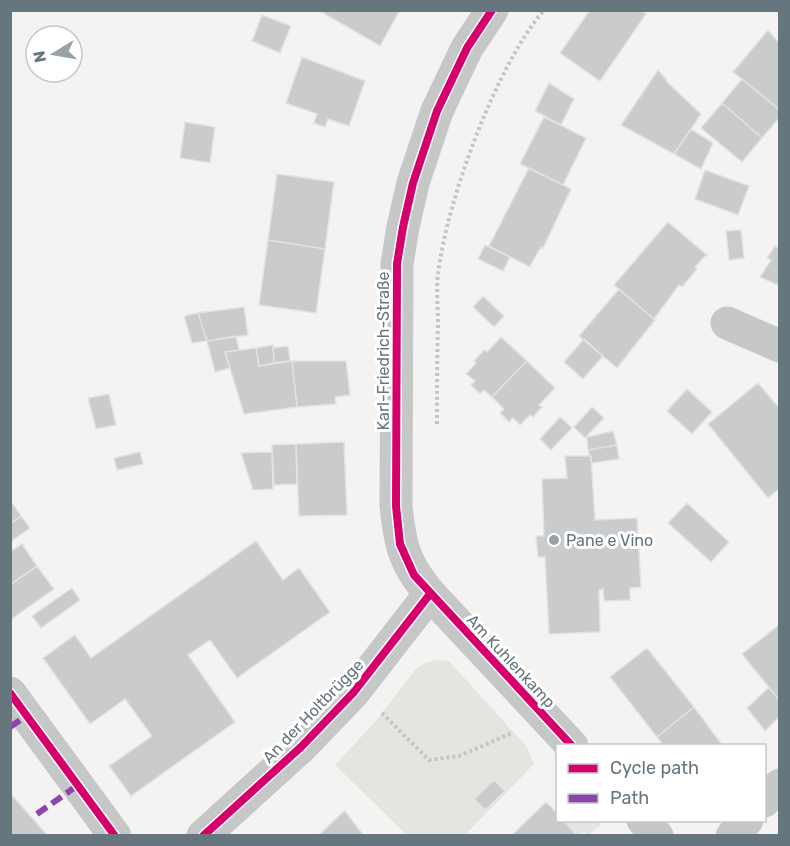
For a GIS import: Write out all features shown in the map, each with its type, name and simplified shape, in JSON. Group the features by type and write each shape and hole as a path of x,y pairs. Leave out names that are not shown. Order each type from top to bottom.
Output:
{"street":[{"name":"Karl-Friedrich-Straße","path":"430,594 406,561 400,544 396,506 397,264 413,183 437,111 467,48 492,10"},
{"path":"727,323 780,346"},
{"name":"Am Kuhlenkamp","path":"430,594 570,744"},
{"name":"An der Holtbrügge","path":"203,836 302,747 367,675 430,594"},
{"path":"10,693 115,836"},
{"path":"766,800 780,784"},
{"path":"645,822 657,836"},
{"path":"732,836 745,822"}],"path":[{"path":"438,424 438,275 442,250 468,157 517,47 544,10"},
{"path":"379,710 429,760 459,756 545,717"}],"shaded area":[{"path":"436,660 449,661 526,746 534,764 464,836 407,835 335,765 374,723 416,669"},
{"path":"564,822 600,822 602,824 588,835 584,832 577,835"}],"building":[{"path":"318,10 400,10 380,46"},
{"path":"590,10 641,10 646,14 600,81 560,53"},
{"path":"262,15 291,26 280,53 252,41"},
{"path":"768,30 780,44 780,110 733,72"},
{"path":"302,57 365,81 349,126 328,119 325,127 314,123 317,114 286,103"},
{"path":"658,70 666,81 701,114 674,154 621,125"},
{"path":"742,79 780,110 780,117 762,138 722,103"},
{"path":"549,83 574,99 561,125 535,111"},
{"path":"722,103 762,138 742,162 701,128"},
{"path":"544,117 586,138 563,185 520,164"},
{"path":"185,122 215,127 210,163 180,158"},
{"path":"691,129 713,143 701,169 674,154"},
{"path":"529,168 571,189 543,248 541,247 530,266 532,268 489,246"},
{"path":"705,170 749,186 738,215 695,199"},
{"path":"277,174 334,182 325,249 268,240"},
{"path":"668,222 708,256 706,255 695,267 697,269 682,287 679,285 654,319 614,285"},
{"path":"741,230 744,258 729,260 726,231"},
{"path":"268,240 325,249 316,313 259,305"},
{"path":"485,245 510,257 503,271 478,259"},
{"path":"775,246 778,248 780,246 780,286 760,277 771,260 767,258"},
{"path":"619,289 655,320 617,368 579,336"},
{"path":"483,296 504,316 494,327 473,307"},
{"path":"244,307 248,335 207,341 198,313"},
{"path":"198,313 207,341 192,343 184,316"},
{"path":"236,336 239,350 225,352 230,368 215,372 207,341"},
{"path":"501,337 527,361 492,397 484,390 480,394 471,385 475,381 466,374 484,350 487,352"},
{"path":"584,339 603,356 583,379 564,362"},
{"path":"273,345 274,363 259,366 256,348"},
{"path":"288,346 290,361 274,363 273,348"},
{"path":"256,348 259,366 292,361 297,407 244,414 225,352"},
{"path":"292,361 346,361 350,395 335,397 336,404 297,407"},
{"path":"527,361 555,388 539,405 542,407 533,417 530,415 520,425 513,418 509,422 500,413 504,409 492,397"},
{"path":"758,383 780,409 780,488 768,498 708,424"},
{"path":"687,389 712,412 692,434 667,411"},
{"path":"109,394 116,425 96,429 88,398"},
{"path":"592,407 604,418 585,438 574,427"},
{"path":"560,417 572,428 551,450 540,439"},
{"path":"613,431 617,445 588,450 587,437"},
{"path":"344,442 347,515 299,516 296,444"},
{"path":"296,444 297,484 274,485 272,445"},
{"path":"617,445 619,459 592,463 588,450"},
{"path":"140,452 143,464 117,470 114,458"},
{"path":"272,452 273,489 253,490 241,453"},
{"path":"565,456 591,456 595,520 637,518 641,587 630,588 630,600 604,601 603,589 599,590 600,632 549,634 545,557 538,557 536,536 544,536 542,479 567,478"},
{"path":"687,503 729,542 711,562 668,523"},
{"path":"13,504 21,516 10,524 10,506"},
{"path":"21,516 30,528 10,542 10,524"},
{"path":"256,541 283,580 299,568 330,612 237,678 210,640 188,655 235,722 131,796 109,766 152,736 125,699 90,724 43,658 75,635 91,658"},
{"path":"22,544 37,566 10,585 10,552"},
{"path":"37,566 54,589 10,620 10,585"},
{"path":"72,588 80,600 41,628 32,616"},
{"path":"780,624 779,699 780,701 742,654"},
{"path":"647,648 694,707 657,737 610,677"},
{"path":"769,687 780,701 780,716 765,731 747,708"},
{"path":"694,707 722,744 662,744 657,737"},
{"path":"494,780 505,791 485,810 474,799"},
{"path":"10,793 48,836 10,836"},
{"path":"546,802 556,812 556,822 565,822 577,836 511,836"},
{"path":"345,811 364,836 318,836 342,813"}],"marked path":[{"path":"10,727 26,716"},
{"path":"37,814 78,785"}],"cycle path":[{"path":"492,10 467,48 437,111 413,183 403,227 397,264 396,506 400,544 414,575 570,744"},
{"path":"203,836 301,747 353,693 430,594"},
{"path":"10,693 115,836"}],"place":[{"name":"Pane e Vino","path":"554,540"}]}
